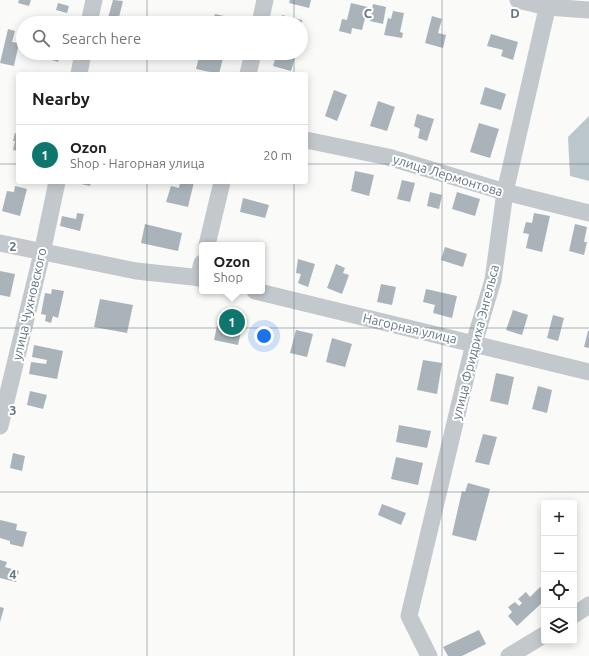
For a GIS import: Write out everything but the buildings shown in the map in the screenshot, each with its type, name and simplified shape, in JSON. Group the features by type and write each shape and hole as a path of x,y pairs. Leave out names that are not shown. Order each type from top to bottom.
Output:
{"street":[{"path":"91,16 94,0"},
{"path":"262,16 266,0"},
{"path":"518,0 589,10"},
{"name":"улица Фридриха Энгельса","path":"429,656 409,616 474,343 493,280 505,192 548,4"},
{"path":"79,72 82,60"},
{"path":"248,72 251,60"},
{"name":"улица Лермонтова","path":"308,140 388,157 505,192 589,213"},
{"name":"улица Чухновского","path":"0,424 42,253 57,184"},
{"path":"208,242 222,184"},
{"path":"0,244 136,271 199,273"},
{"name":"Нагорная улица","path":"265,293 589,372"},
{"path":"577,613 589,605"},
{"path":"509,656 541,637"}],"shaded area":[{"path":"589,116 589,181 570,176 568,137"}],"place":[{"name":"Ozon","path":"232,322"}]}
